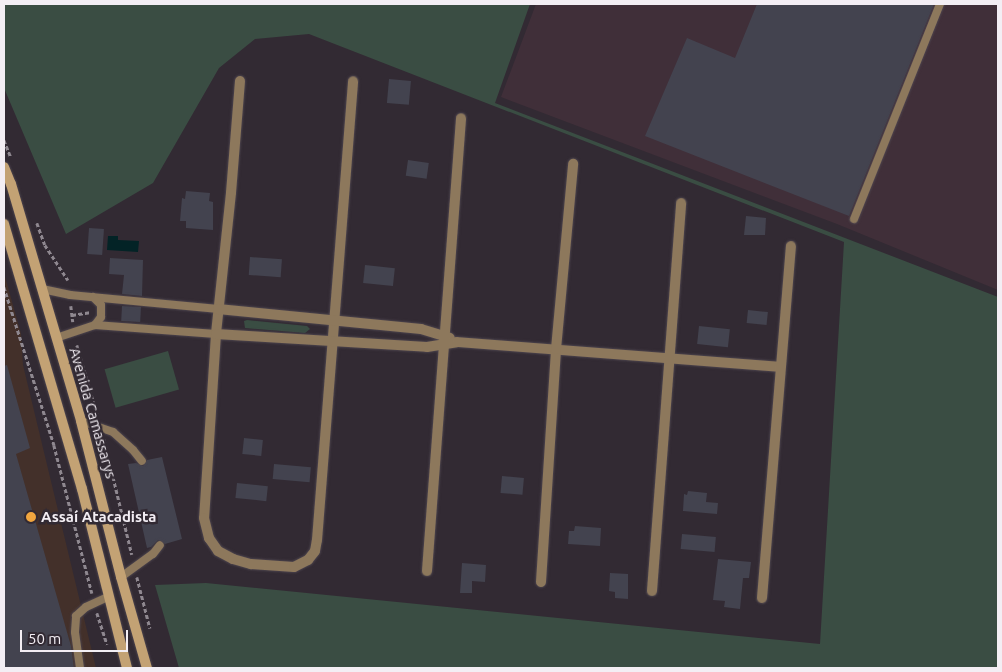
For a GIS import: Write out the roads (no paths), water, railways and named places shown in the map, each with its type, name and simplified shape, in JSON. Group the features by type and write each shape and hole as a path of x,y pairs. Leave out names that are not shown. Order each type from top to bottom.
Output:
{"street":[{"path":"240,81 231,193 218,309 204,518 209,538 218,550 233,559 251,564 294,567 308,560 315,551 317,540 353,81"},
{"path":"427,571 461,118"},
{"path":"541,582 556,350 573,164"},
{"name":"Avenida Camassarys","path":"4,167 11,184 81,421 120,577 147,668"},
{"path":"652,591 681,204"},
{"path":"4,224 82,489 107,598 127,668"},
{"path":"762,598 790,246"},
{"path":"218,309 421,329 445,340 457,342 780,367"},
{"path":"216,334 427,347 445,340"}],"lane":[{"path":"854,218 940,4"},
{"path":"42,289 218,309"},
{"path":"93,296 101,305 101,317 95,325"},
{"path":"56,338 95,325 216,334"},
{"path":"81,421 113,432 133,450 142,462"},
{"path":"120,577 153,554 160,545"},
{"path":"80,668 75,632 76,616 94,603 107,598"}],"place":[{"name":"Assaí Atacadista","path":"31,517"}]}
